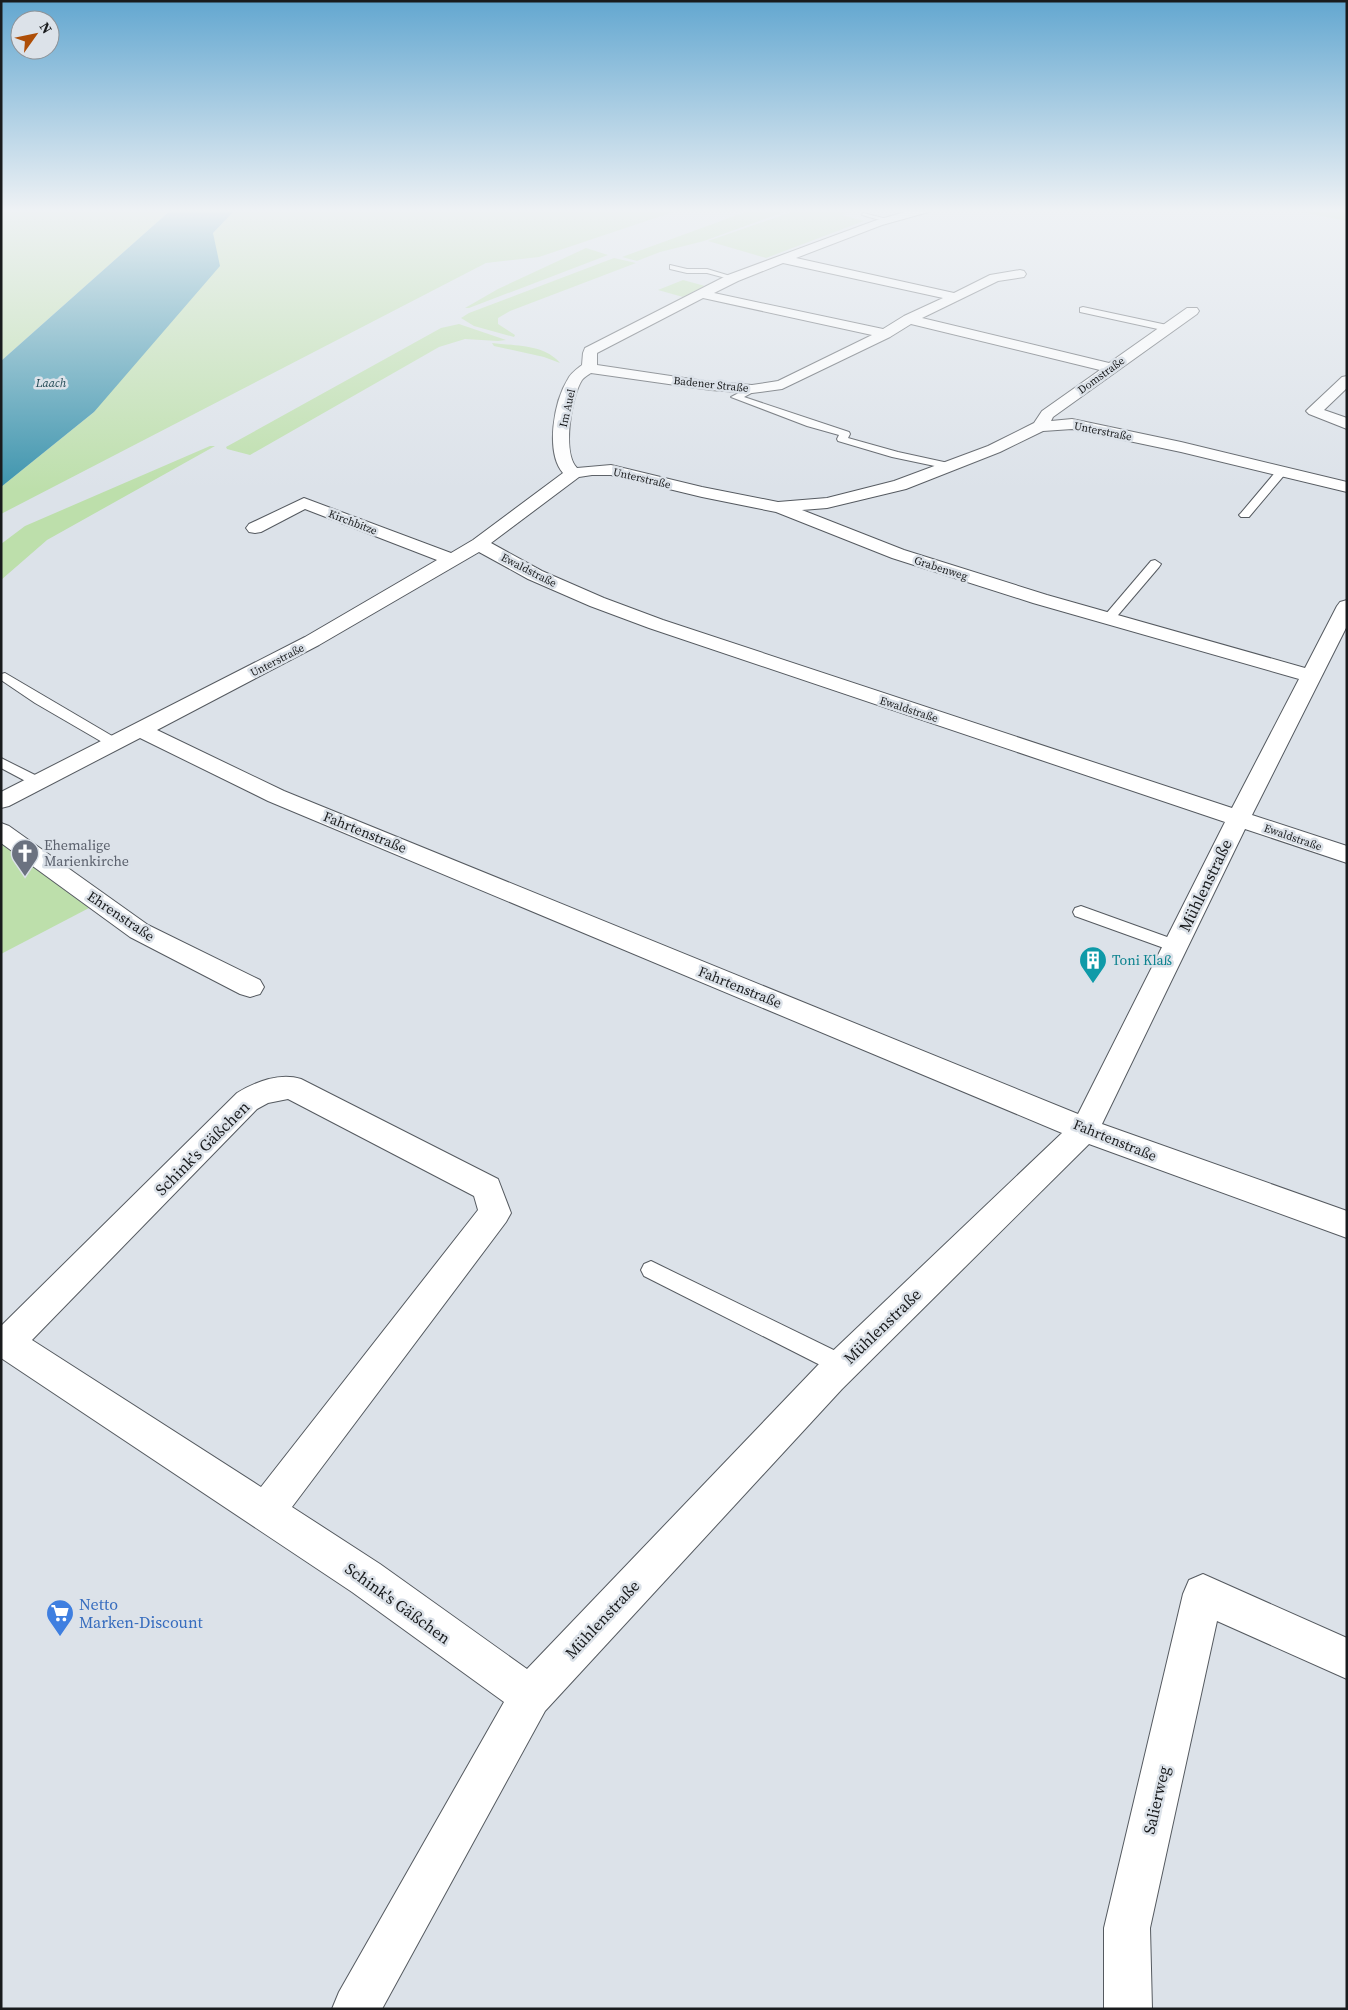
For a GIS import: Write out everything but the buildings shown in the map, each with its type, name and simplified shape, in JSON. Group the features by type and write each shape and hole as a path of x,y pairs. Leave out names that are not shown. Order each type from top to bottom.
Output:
{"street":[{"name":"Im Auel","path":"574,473 566,466 563,459 561,431 568,395 575,377 588,368 590,351 684,303"},
{"path":"741,303 885,334"},
{"name":"Badener Straße","path":"588,368 711,386 752,389 782,385 944,303"},
{"name":"Domstraße","path":"1040,426 1048,414 1192,311"},
{"path":"909,319 1110,368"},
{"path":"1347,380 1314,411 1347,424"},
{"name":"Unterstraße","path":"1,801 312,641 479,544 574,473 592,470 611,470 702,492 778,507 827,503 900,485 994,449 1040,426 1072,424 1347,487"},
{"name":"Kirchbitze","path":"255,528 304,503 453,560"},
{"name":"Grabenweg","path":"778,507 898,554 1040,599 1310,676"},
{"name":"Ewaldstraße","path":"479,544 535,575 597,602 656,624 1347,855"},
{"name":"Mühlenstraße","path":"356,2009 530,1696 842,1365 1085,1128 1238,819 1347,606"},
{"name":"Fahrtenstraße","path":"140,730 276,796 1085,1128 1115,1142 1347,1225"},
{"name":"Ehrenstraße","path":"1,831 139,931 250,987"},
{"name":"Schink's Gäßchen","path":"265,1512 495,1213 487,1188 291,1087 261,1093 247,1101 7,1343 265,1512 366,1578 530,1696"},
{"name":"Salierweg","path":"1128,2009 1127,1928 1203,1594 1347,1659"}],"lane":[{"path":"1083,310 1167,328"},
{"path":"752,389 736,397 810,424 845,434 842,439 896,455 949,466"},
{"path":"1245,515 1282,471"},
{"path":"1108,618 1155,564"},
{"path":"5,677 114,744"},
{"path":"1,762 38,782"},
{"path":"1081,912 1175,946"},
{"path":"650,1270 842,1365"}],"green space":[{"path":"1,303 66,303 1,361"},
{"path":"167,303 409,303 1,514 1,487 94,412"},
{"path":"474,303 483,303 469,308 465,308"},
{"path":"496,303 532,303 498,318 498,324 515,335 514,337 474,326 461,318"},
{"path":"459,324 506,340 465,339 439,347 250,455 227,449 226,447 441,328"},
{"path":"492,343 538,349 546,352 560,363 544,357 494,346"},
{"path":"210,446 215,446 47,540 1,580 1,544 25,526"},
{"path":"1,843 89,908 1,954"}],"water":[{"name":"Laach","path":"66,303 188,303 94,412 1,487 1,361"}],"place":[{"name":"Ehemalige Marienkirche","path":"25,877"},
{"name":"Toni Klaß","path":"1093,984"},
{"name":"Netto Marken-Discount","path":"60,1637"}]}
